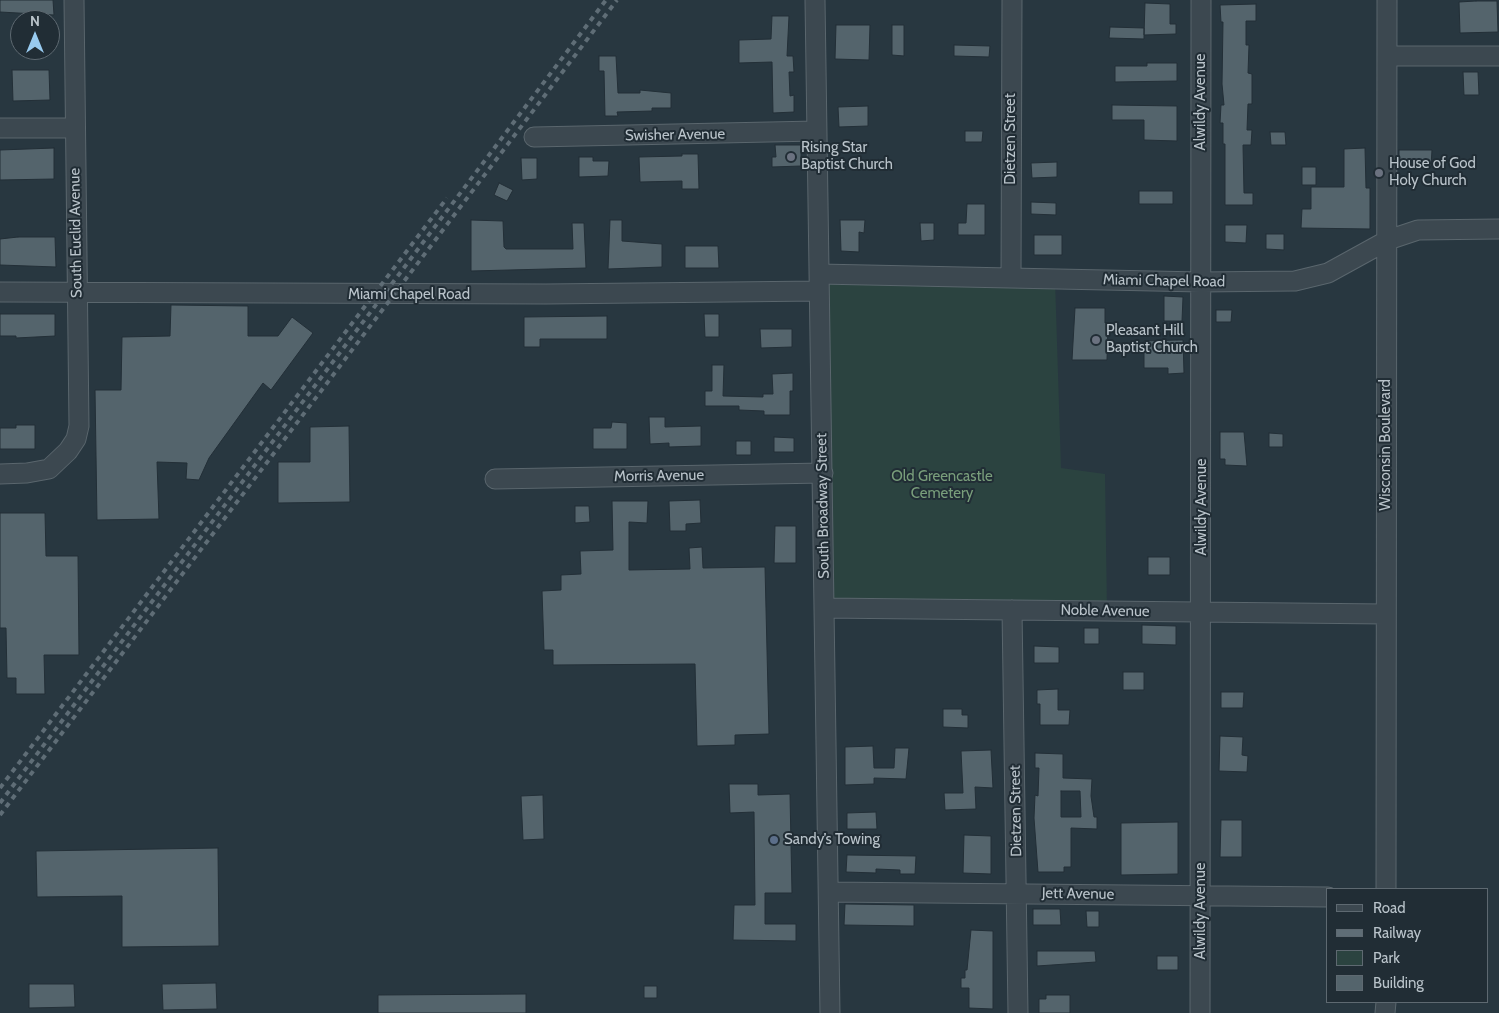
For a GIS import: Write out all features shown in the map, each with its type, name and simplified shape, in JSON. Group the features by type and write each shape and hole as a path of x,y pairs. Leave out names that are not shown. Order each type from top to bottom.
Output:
{"street":[{"name":"South Euclid Avenue","path":"0,474 27,474 45,470 60,461 76,439 79,426 74,0"},
{"name":"South Broadway Street","path":"814,0 823,473 830,1013"},
{"name":"Dietzen Street","path":"1011,278 1012,0"},
{"name":"Alwildy Avenue","path":"1200,1013 1202,612 1201,0"},
{"name":"Wisconsin Boulevard","path":"1386,888 1387,0"},
{"path":"1388,56 1499,56"},
{"path":"0,128 75,128"},
{"name":"Swisher Avenue","path":"534,137 816,132"},
{"name":"Miami Chapel Road","path":"0,292 527,294 819,282 1011,278 1201,282 1295,281 1328,273 1388,240 1418,230 1499,229"},
{"name":"Morris Avenue","path":"495,479 823,473"},
{"name":"Noble Avenue","path":"824,608 1385,614"},
{"name":"Dietzen Street","path":"1012,610 1018,1013"},
{"name":"Jett Avenue","path":"829,892 1326,898"}],"green space":[{"name":"Old Greencastle Cemetery","path":"819,274 1055,279 1061,468 1105,474 1107,611 824,608"}],"building":[{"path":"0,0 53,0 54,10 10,10 10,13 0,12"},
{"path":"1497,1 1498,32 1460,33 1459,2"},
{"path":"1145,3 1170,4 1170,24 1176,24 1176,34 1144,35"},
{"path":"1256,4 1256,21 1246,21 1246,45 1249,45 1248,73 1252,74 1252,104 1248,104 1247,130 1252,130 1251,145 1243,145 1244,193 1253,193 1253,205 1225,205 1225,144 1223,144 1223,123 1220,123 1221,105 1224,105 1222,84 1223,22 1221,22 1220,5"},
{"path":"772,16 789,16 787,56 793,56 794,72 789,72 790,96 794,95 794,112 773,113 772,62 739,63 739,40 771,39"},
{"path":"836,25 870,25 869,60 835,59"},
{"path":"892,25 904,25 904,56 892,55"},
{"path":"1110,27 1144,28 1144,39 1109,38"},
{"path":"954,45 990,46 989,57 954,56"},
{"path":"599,56 616,56 618,93 640,93 640,90 671,93 671,108 652,108 652,111 617,112 618,116 605,116 604,71 599,71"},
{"path":"1147,63 1177,63 1177,81 1115,82 1115,66 1147,66"},
{"path":"12,70 49,70 50,100 13,101"},
{"path":"1463,72 1478,72 1479,95 1464,95"},
{"path":"1112,105 1177,106 1177,141 1144,140 1144,120 1112,120"},
{"path":"868,106 868,126 839,127 838,107"},
{"path":"965,131 983,131 982,142 965,142"},
{"path":"1270,132 1285,132 1286,145 1271,145"},
{"path":"775,145 801,145 801,166 772,167 772,157 776,157"},
{"path":"54,148 54,179 0,180 0,150"},
{"path":"1365,148 1366,188 1370,188 1370,229 1301,228 1302,209 1311,209 1311,187 1344,187 1344,149"},
{"path":"1399,150 1432,150 1431,166 1399,165"},
{"path":"682,154 698,154 699,189 682,189 682,181 640,182 639,157 682,156"},
{"path":"579,157 593,157 593,161 609,161 608,176 579,177"},
{"path":"521,158 537,158 537,179 522,180"},
{"path":"1057,162 1057,177 1032,178 1031,163"},
{"path":"1302,167 1316,167 1316,185 1302,185"},
{"path":"499,183 513,190 507,201 494,195"},
{"path":"1139,191 1173,191 1173,204 1139,204"},
{"path":"1031,202 1056,203 1056,215 1031,214"},
{"path":"967,204 985,204 985,235 958,235 958,223 966,223"},
{"path":"471,220 503,221 504,247 506,249 573,249 572,223 584,223 586,268 471,271"},
{"path":"610,220 622,220 622,241 662,244 662,267 608,269"},
{"path":"840,220 865,220 864,233 859,232 859,252 841,251"},
{"path":"920,223 934,223 934,240 921,241"},
{"path":"1225,225 1247,225 1246,243 1225,242"},
{"path":"1266,234 1284,234 1284,250 1266,249"},
{"path":"1034,235 1062,235 1062,255 1034,255"},
{"path":"55,237 56,267 0,265 0,239"},
{"path":"685,246 718,246 719,268 685,268"},
{"path":"1164,296 1183,297 1182,321 1164,321"},
{"path":"171,305 248,306 248,336 278,336 292,317 313,333 271,390 263,383 209,458 199,480 186,479 187,463 157,462 159,519 97,520 95,390 121,390 122,337 170,336"},
{"path":"1075,308 1105,308 1105,323 1108,323 1107,360 1072,360"},
{"path":"1216,310 1232,310 1231,322 1216,322"},
{"path":"0,314 55,314 55,336 16,338 16,336 0,336"},
{"path":"704,314 719,314 719,337 705,337"},
{"path":"607,316 607,339 540,339 540,347 524,347 524,317"},
{"path":"760,329 792,329 792,347 761,348"},
{"path":"1183,340 1184,373 1168,374 1168,368 1144,368 1144,341"},
{"path":"712,365 724,365 723,396 763,397 763,394 773,394 772,374 793,373 793,391 790,391 790,415 764,415 764,411 739,410 739,406 705,406 705,391 712,391"},
{"path":"649,417 665,417 665,427 701,426 701,446 669,447 669,443 650,444"},
{"path":"612,422 627,423 627,449 593,449 593,428 611,428"},
{"path":"16,425 35,425 35,449 0,449 0,428 16,428"},
{"path":"349,426 350,502 278,503 278,462 310,462 310,427"},
{"path":"1220,432 1244,432 1247,466 1225,465 1225,459 1220,459"},
{"path":"1269,433 1283,434 1283,447 1269,447"},
{"path":"774,437 794,438 794,452 774,452"},
{"path":"736,441 751,441 751,455 736,455"},
{"path":"700,500 701,523 686,524 686,531 670,531 669,501"},
{"path":"612,501 648,501 647,523 629,522 629,570 690,569 689,548 702,547 703,568 765,567 769,734 735,735 735,745 697,746 695,664 553,665 553,650 544,650 542,591 561,590 561,575 581,574 580,551 613,550"},
{"path":"575,506 589,506 590,522 575,523"},
{"path":"0,513 45,513 46,556 78,556 79,655 44,655 45,694 16,694 16,678 7,678 6,628 0,628"},
{"path":"775,526 796,526 796,563 774,563"},
{"path":"1148,557 1170,557 1170,575 1148,575"},
{"path":"1142,625 1176,626 1176,645 1142,644"},
{"path":"1084,628 1099,628 1099,644 1084,644"},
{"path":"1034,646 1059,647 1059,663 1034,663"},
{"path":"1123,672 1144,672 1144,690 1123,690"},
{"path":"1058,689 1058,710 1070,710 1069,725 1040,725 1040,704 1037,704 1037,690"},
{"path":"1221,692 1244,692 1243,708 1221,708"},
{"path":"943,709 962,709 962,715 968,715 968,728 943,727"},
{"path":"1220,736 1243,737 1242,755 1248,756 1247,772 1219,771"},
{"path":"873,746 874,768 894,768 895,748 909,748 906,779 874,778 874,784 845,785 845,747"},
{"path":"991,750 993,788 975,787 976,809 945,810 944,793 963,793 961,751"},
{"path":"1035,753 1063,754 1063,778 1092,779 1091,796 1094,817 1097,817 1097,829 1071,828 1071,867 1064,867 1064,872 1038,872 1034,818 1035,795 1038,796 1039,768 1035,768","holes":["1061,791 1080,791 1081,817 1061,817"]},
{"path":"729,784 758,784 758,795 790,794 792,893 765,893 765,924 796,924 796,941 733,940 734,905 755,905 754,812 730,813"},
{"path":"543,795 544,839 523,840 521,796"},
{"path":"876,812 877,829 847,829 847,813"},
{"path":"1221,820 1242,820 1242,857 1220,857"},
{"path":"1178,822 1178,874 1121,875 1121,823"},
{"path":"964,835 991,836 991,874 963,873"},
{"path":"218,848 219,946 122,947 122,896 37,897 36,851"},
{"path":"847,855 916,856 915,874 900,874 900,870 876,869 876,873 846,872"},
{"path":"845,904 914,905 914,926 844,925"},
{"path":"1033,909 1060,909 1061,925 1033,925"},
{"path":"1086,911 1099,911 1099,927 1087,927"},
{"path":"971,930 993,931 993,1009 969,1008 969,988 961,988 961,978 965,978 965,970 967,970"},
{"path":"1037,951 1095,951 1096,962 1037,966"},
{"path":"1157,956 1178,956 1178,970 1157,970"},
{"path":"216,983 217,1009 163,1010 162,984"},
{"path":"29,984 74,984 75,1007 29,1008"},
{"path":"644,986 657,986 657,998 644,998"},
{"path":"526,994 526,1013 378,1013 378,995"},
{"path":"1046,995 1070,995 1070,1013 1039,1013 1039,999 1046,999"}],"railway":[{"path":"0,803 606,0"},
{"path":"0,815 617,0"},
{"path":"0,788 447,198"}],"place":[{"name":"Rising Star Baptist Church","path":"791,157"},
{"name":"House of God Holy Church","path":"1379,173"},
{"name":"Pleasant Hill Baptist Church","path":"1096,340"},
{"name":"Sandy’s Towing","path":"774,840"}]}
